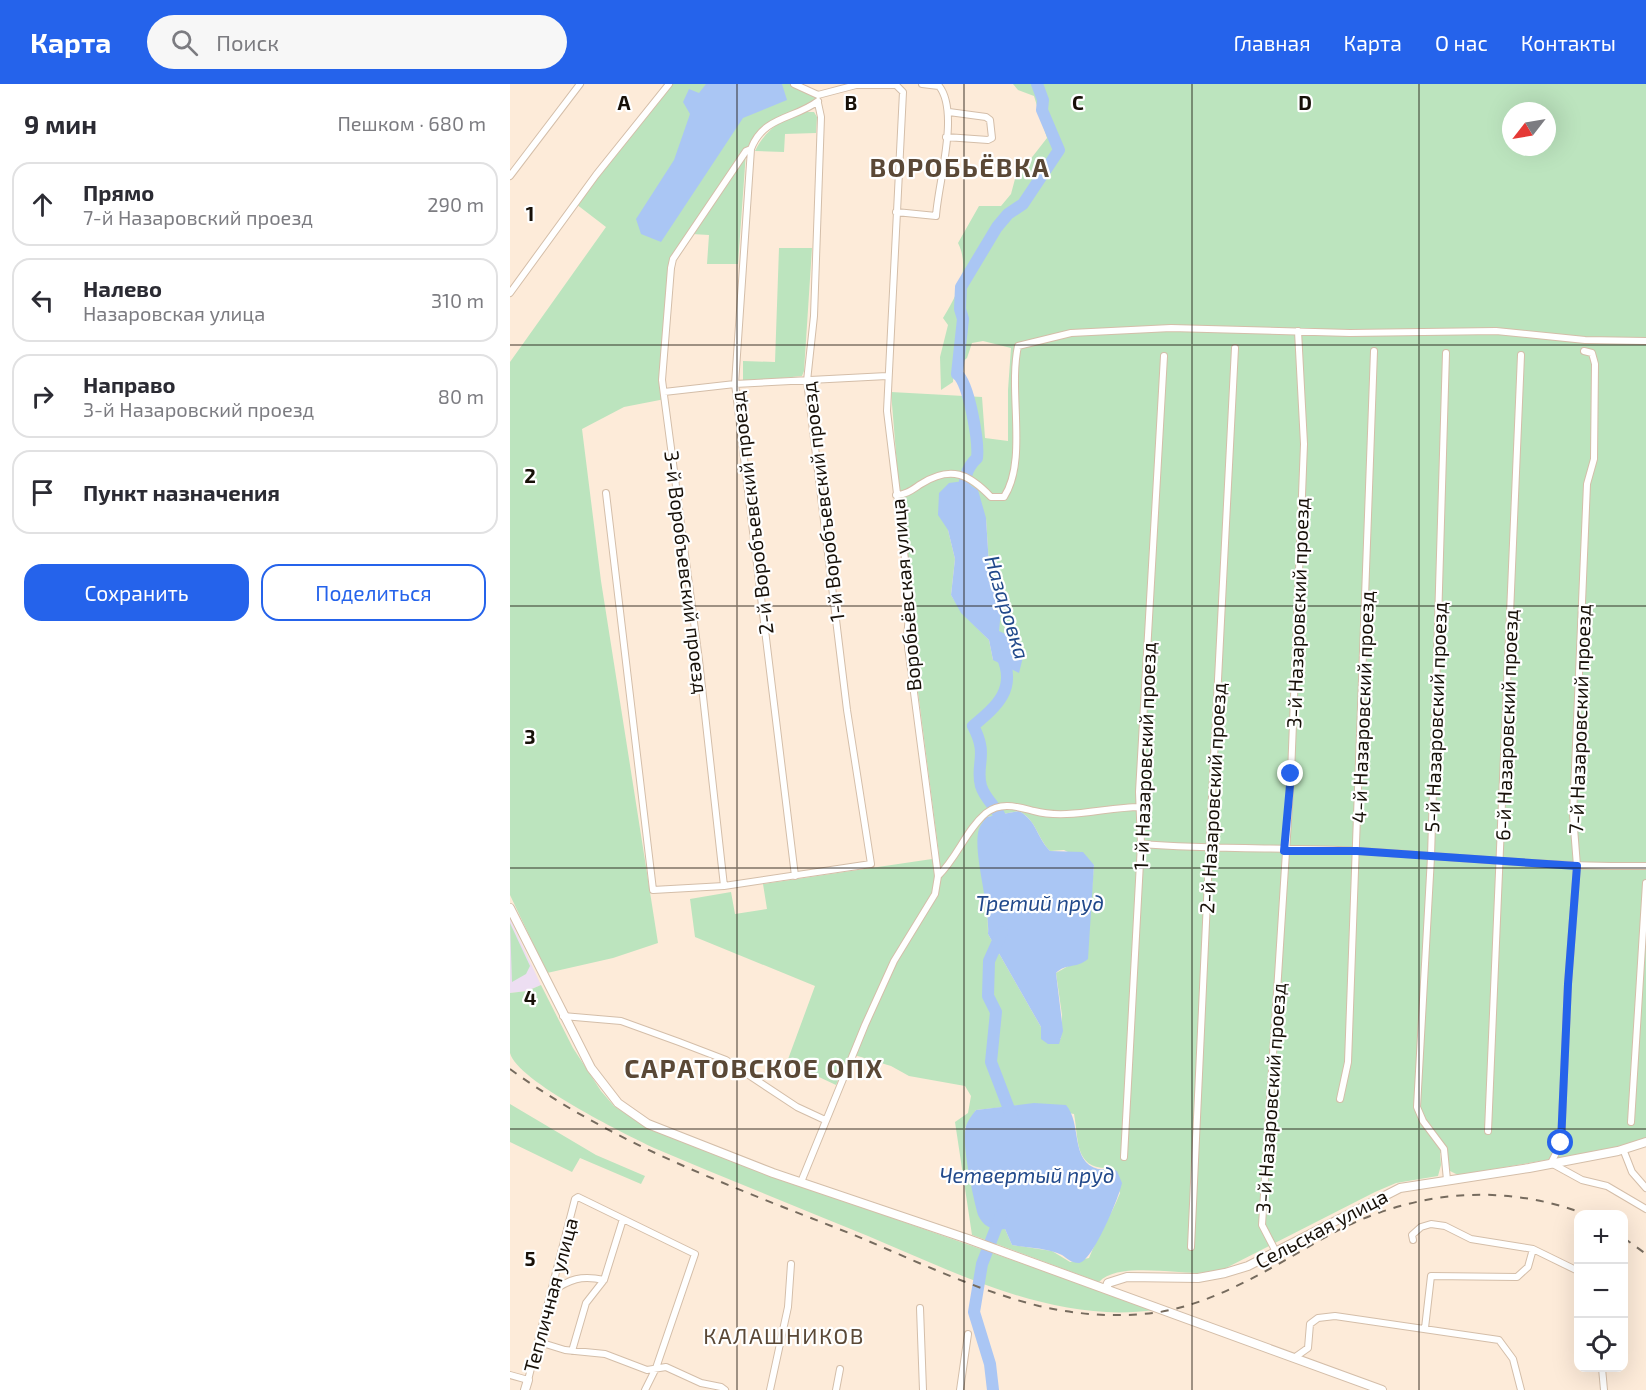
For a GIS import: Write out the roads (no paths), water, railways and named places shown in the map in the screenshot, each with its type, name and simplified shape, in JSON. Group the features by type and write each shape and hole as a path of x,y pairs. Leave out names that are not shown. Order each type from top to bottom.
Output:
{"street":[{"path":"510,176 580,84"},
{"path":"510,293 596,175 669,84"},
{"path":"794,84 818,95"},
{"path":"897,212 936,216 949,112 944,93 939,86 922,84"},
{"name":"Воробьёвская улица","path":"801,1182 822,1134 825,1120 894,962 935,894 938,876 907,639 910,601 887,411 903,97 900,86 896,85 856,85 818,95"},
{"name":"1-й Воробъевский проезд","path":"795,876 871,864 847,710 807,381 814,316 821,117 818,95"},
{"path":"751,149 756,135 770,125 818,103"},
{"path":"946,137 988,140 992,138 990,120 986,117 949,112"},
{"name":"3-й Воробъевский проезд","path":"724,886 699,660 662,380 673,259 746,152 751,149"},
{"name":"2-й Воробъевский проезд","path":"751,149 735,384 795,876"},
{"path":"896,495 904,495 929,479 953,473 975,480 991,497 1004,497 1011,485 1015,461 1016,429 1013,391 1018,346 1071,333 1170,328 1496,332 1585,340 1646,341"},
{"name":"3-й Назаровский проезд","path":"1275,1250 1262,1225 1284,851 1291,774 1304,444 1298,331"},
{"name":"2-й Назаровский проезд","path":"1191,1247 1235,348"},
{"name":"4-й Назаровский проезд","path":"1340,1099 1348,1062 1374,351"},
{"name":"7-й Назаровский проезд","path":"1551,1163 1561,1143 1568,984 1577,866 1573,803 1587,484 1594,459 1595,364 1592,353 1584,351"},
{"name":"5-й Назаровский проезд","path":"1446,353 1431,857 1418,1107 1423,1121 1444,1149 1447,1180"},
{"name":"6-й Назаровский проезд","path":"1488,1131 1521,355"},
{"name":"1-й Назаровский проезд","path":"1124,1156 1164,356"},
{"path":"664,392 735,384 887,376"},
{"path":"606,493 653,890 724,886 795,876"},
{"path":"938,876 978,822 987,812 995,808 1013,804 1033,811 1058,813 1140,807"},
{"path":"1141,844 1209,849 1357,851 1500,863 1646,866"},
{"path":"1631,1122 1646,883"},
{"path":"510,908 591,1068 618,1102 633,1115 661,1130 801,1182 1106,1289 1382,1390"},
{"path":"563,1016 621,1021 726,1060 797,1107 825,1120"},
{"name":"Сельская улица","path":"1106,1289 1108,1283 1127,1277 1198,1278 1248,1266 1275,1250 1400,1188 1551,1163 1623,1149 1646,1142"},
{"path":"1623,1149 1632,1172 1646,1188"},
{"path":"1551,1163 1582,1180 1607,1186 1646,1209"},
{"name":"Тепличная улица","path":"525,1390 575,1199 578,1197 623,1219"},
{"path":"572,1351 586,1304 604,1280 623,1219 695,1254 656,1368 645,1390"},
{"path":"1413,1239 1412,1235 1421,1227 1431,1224 1445,1226 1471,1239 1533,1250 1574,1269"},
{"path":"1425,1328 1431,1276 1517,1277 1528,1267 1533,1250"},
{"path":"770,1390 788,1307 791,1264"},
{"path":"551,1292 575,1278 588,1276 604,1280"},
{"path":"920,1308 923,1390"},
{"path":"1294,1358 1308,1348 1310,1324 1318,1318 1335,1316 1425,1328 1499,1340 1513,1359 1521,1390"},
{"path":"960,1390 968,1334"},
{"path":"539,1342 572,1351 606,1354 647,1370 666,1366 701,1383 721,1386 725,1390"},
{"path":"836,1390 840,1369"},
{"path":"1602,1372 1604,1390"},
{"path":"510,1376 528,1380"}],"water":[{"path":"706,84 782,84 787,100 743,118 661,242 641,234 636,219 674,160 690,114 683,102 689,89 699,93"},
{"path":"964,481 978,490 986,518 990,581 1003,590 999,631 1016,639 1023,657 1019,673 993,660 989,640 961,613 951,595 955,559 948,530 938,515 939,493 949,483"},
{"name":"Третий пруд","path":"1019,811 1030,820 1050,851 1083,852 1094,865 1088,959 1056,973 1063,1031 1059,1044 1048,1044 1041,1039 1041,1027 988,934 979,864 977,839 979,829 986,817"},
{"name":"Четвертый пруд","path":"1034,1103 1066,1105 1074,1122 1083,1159 1098,1169 1117,1171 1122,1183 1111,1215 1098,1241 1091,1252 1079,1263 1072,1262 1051,1251 1012,1245 1005,1229 988,1227 978,1215 966,1157 965,1134 968,1122 976,1110"}],"waterway":[{"name":"Назаровка","path":"964,497 966,476 970,466 977,458 977,450 969,400 957,374 963,319 960,309 961,287 997,227 1008,214 1023,204 1059,150 1042,110 1043,100 1037,84"},
{"name":"Назаровка","path":"1002,656 1006,668 1006,687 997,704 973,726 978,736 981,752 979,772 981,786 999,814 1004,827"},
{"name":"Назаровка","path":"1002,932 989,961 988,996 996,1012 991,1062 1014,1122"},
{"name":"Назаровка","path":"993,1390 990,1364 974,1312 982,1264 1001,1215"}],"railway":[{"path":"510,1069 591,1120 677,1163 968,1283 1039,1306 1069,1312 1130,1315 1183,1307 1249,1280 1333,1233 1363,1219 1425,1200 1489,1195 1521,1198 1574,1211"},
{"path":"1628,1241 1646,1254"}],"district":[{"name":"ВОРОБЬЁВКА","path":"960,166"},
{"name":"САРАТОВСКОЕ ОПХ","path":"754,1067"},
{"name":"КАЛАШНИКОВ","path":"784,1335"}]}
